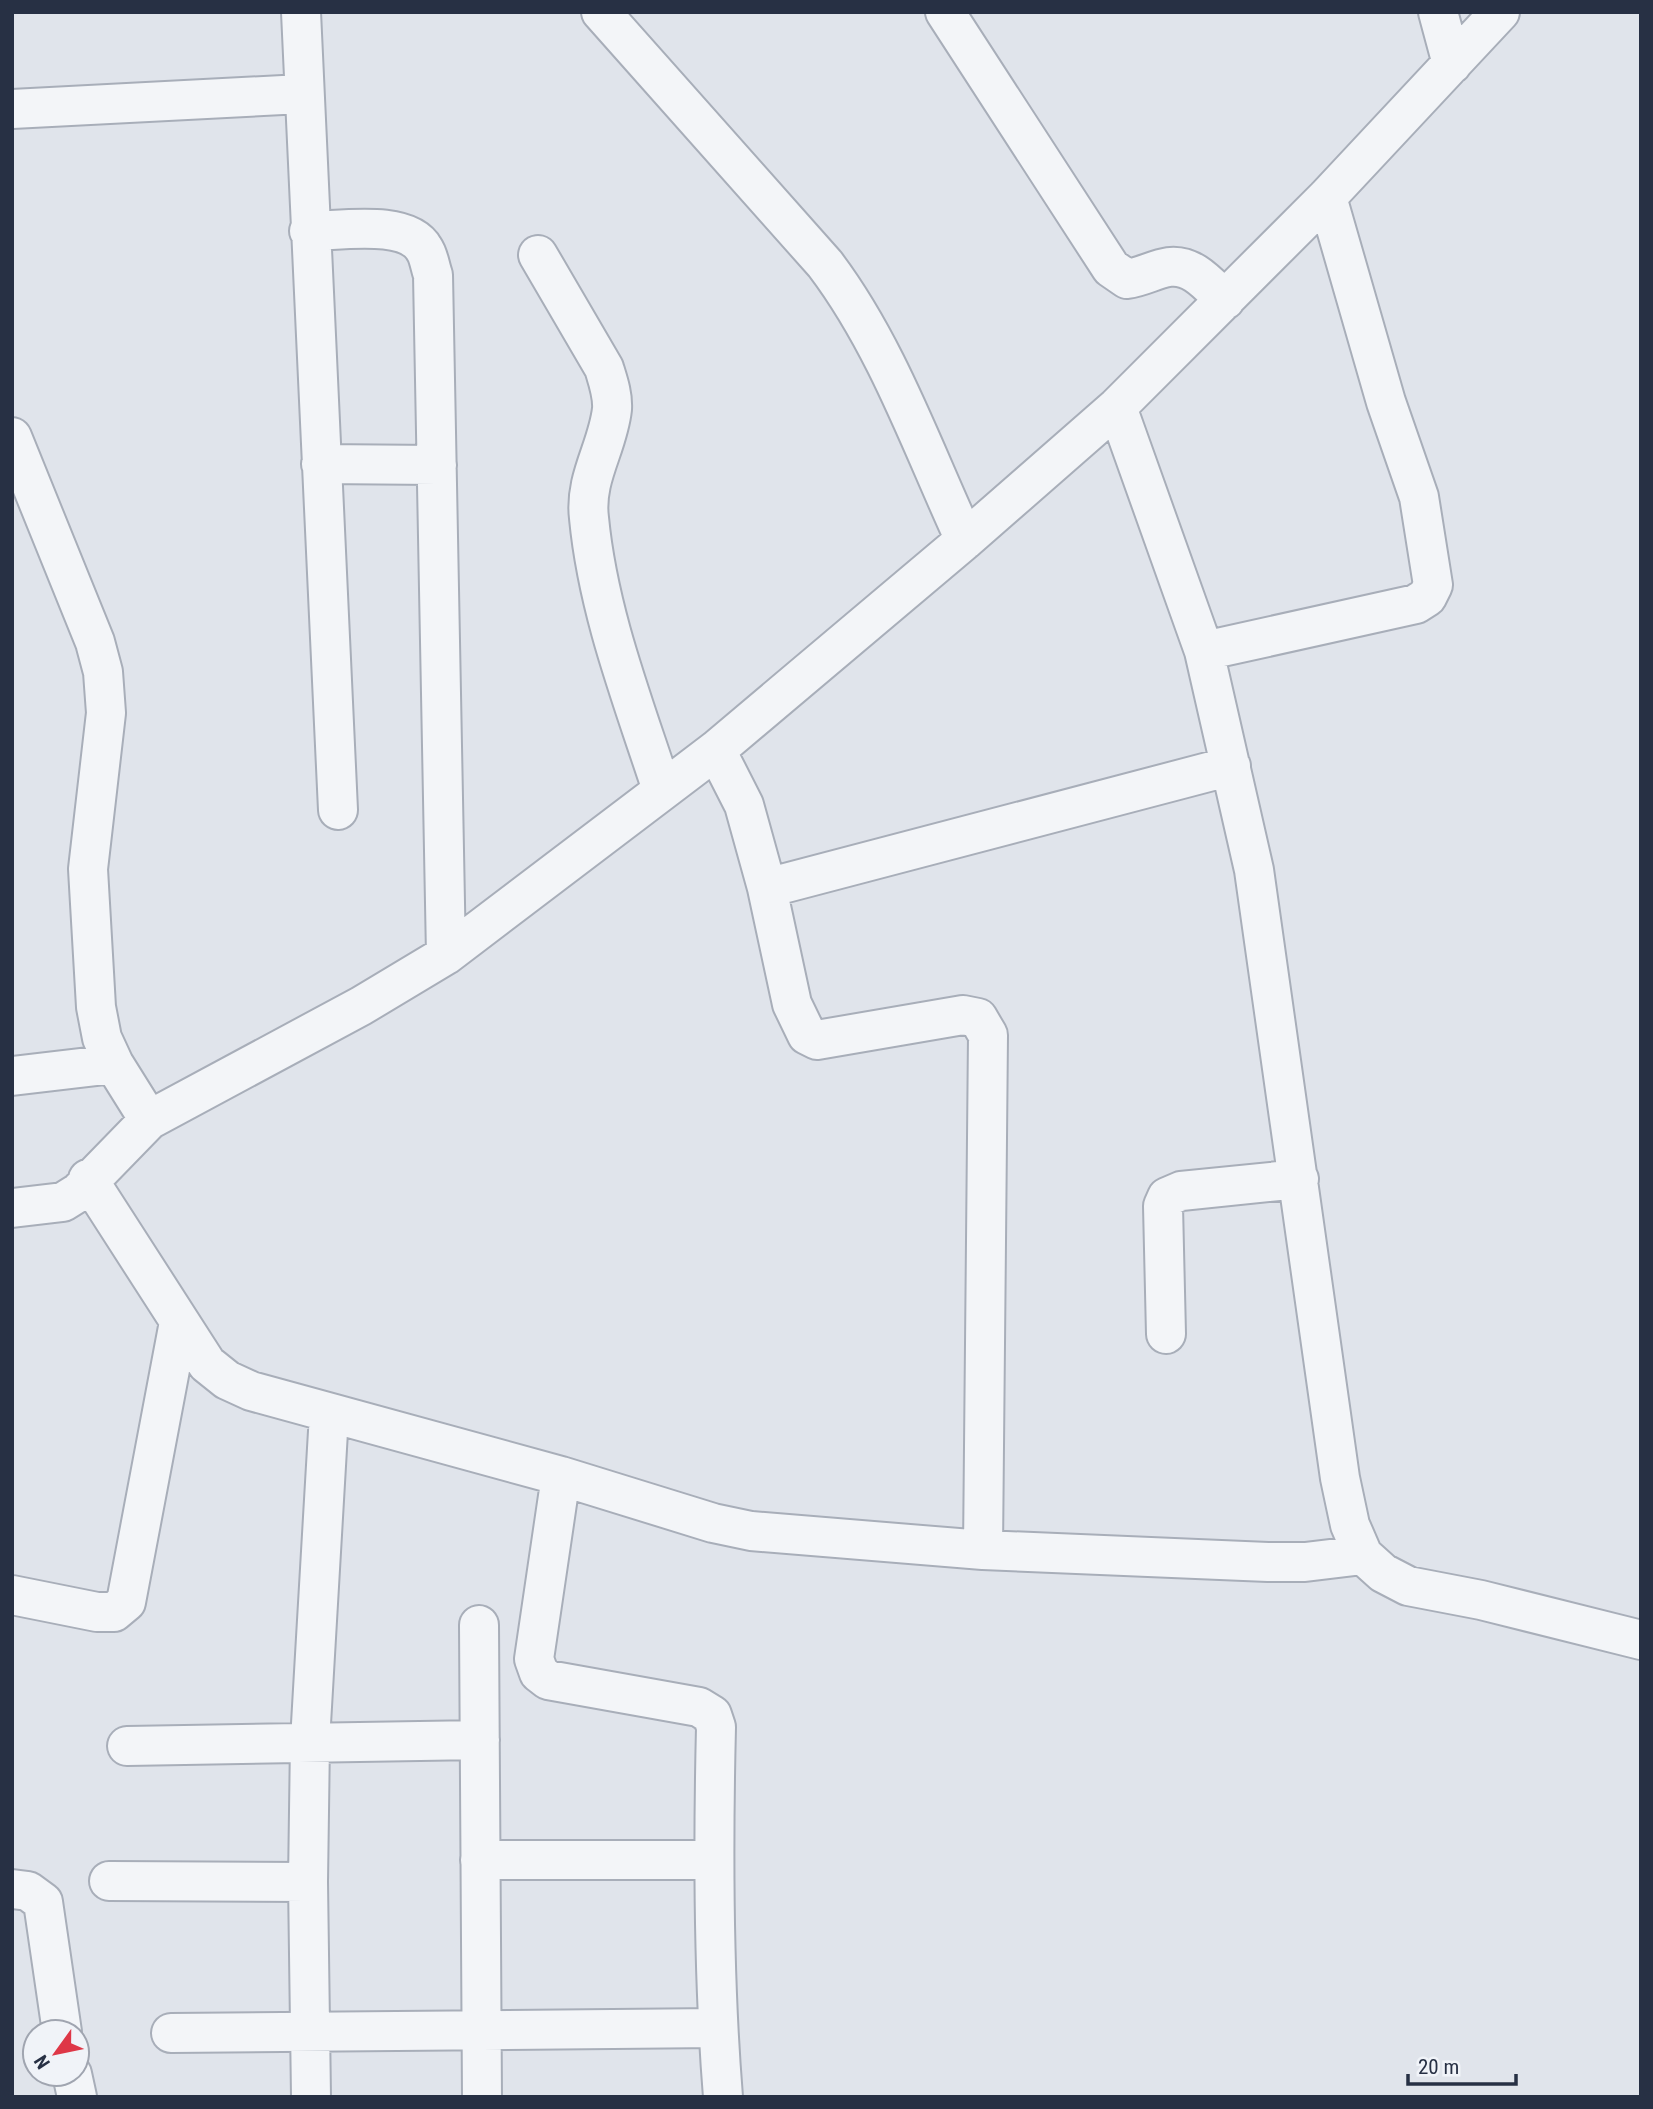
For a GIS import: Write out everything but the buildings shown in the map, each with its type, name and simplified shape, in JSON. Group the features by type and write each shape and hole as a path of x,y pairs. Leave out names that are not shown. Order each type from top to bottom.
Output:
{"street":[{"path":"301,12 302,94 338,810"},
{"path":"601,12 825,264 851,299 874,341 965,540"},
{"path":"944,12 1111,268 1127,279 1169,267 1184,267 1196,273 1225,300"},
{"path":"1438,12 1452,64"},
{"path":"12,1208 63,1202 79,1192 149,1120 361,1006 446,955 716,750 965,540 1117,407 1327,197 1500,12"},
{"path":"12,109 302,94"},
{"path":"1204,651 1416,604 1427,597 1433,585 1419,497 1386,402 1327,197"},
{"path":"309,231 383,229 410,234 425,249 433,275 446,955"},
{"path":"538,255 604,368 610,388 612,408 592,476 588,516 609,629 662,790"},
{"path":"1117,407 1204,651 1231,766 1265,934 1340,1478 1350,1525 1363,1555 1383,1573 1409,1586 1481,1600 1641,1640"},
{"path":"12,437 83,611 103,672 106,713 88,869 96,1007 102,1038 114,1064 149,1120"},
{"path":"321,464 437,464"},
{"path":"716,750 744,805 767,888 792,1004 807,1035 817,1040 963,1015 978,1018 988,1035 983,1550"},
{"path":"767,888 1231,766"},
{"path":"12,1076 114,1064"},
{"path":"89,1179 207,1364 227,1380 251,1391 751,1531 983,1550 1268,1562 1305,1562 1363,1555"},
{"path":"1166,1334 1163,1206 1167,1197 1181,1191 1298,1179"},
{"path":"12,1595 97,1612 114,1612 126,1602 178,1322"},
{"path":"311,2097 308,1882 310,1741 329,1414"},
{"path":"561,1476 534,1659 539,1673 548,1680 699,1707 712,1715 716,1727 713,1860 717,2028 723,2097"},
{"path":"479,1625 482,2097"},
{"path":"127,1746 480,1740"},
{"path":"480,1860 713,1860"},
{"path":"109,1881 308,1882"},
{"path":"12,1889 28,1891 43,1902 60,2018"},
{"path":"171,2033 717,2028"}]}
